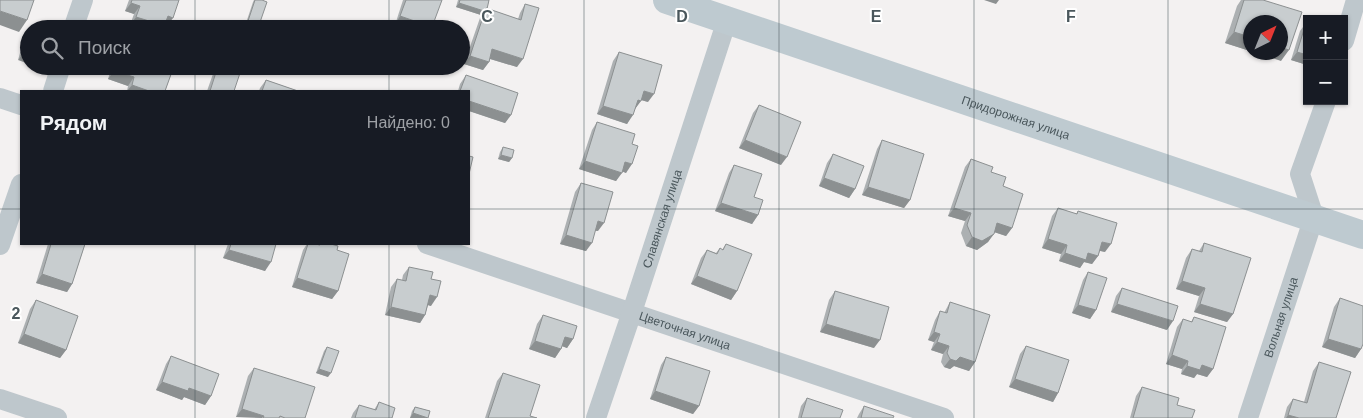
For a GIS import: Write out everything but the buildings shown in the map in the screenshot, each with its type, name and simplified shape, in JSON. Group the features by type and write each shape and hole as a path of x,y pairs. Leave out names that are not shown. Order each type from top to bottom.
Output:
{"street":[{"path":"76,20 83,0"},
{"name":"Придорожная улица","path":"667,0 1363,235"},
{"path":"1348,27 1356,0"},
{"name":"Славянская улица","path":"596,418 727,20"},
{"path":"52,90 57,75"},
{"path":"0,98 20,105"},
{"path":"1314,217 1300,174 1325,105"},
{"path":"0,245 20,187"},
{"name":"Вольная улица","path":"1248,418 1314,217"},
{"name":"Цветочная улица","path":"430,245 944,418"},
{"path":"0,399 57,418"}]}
